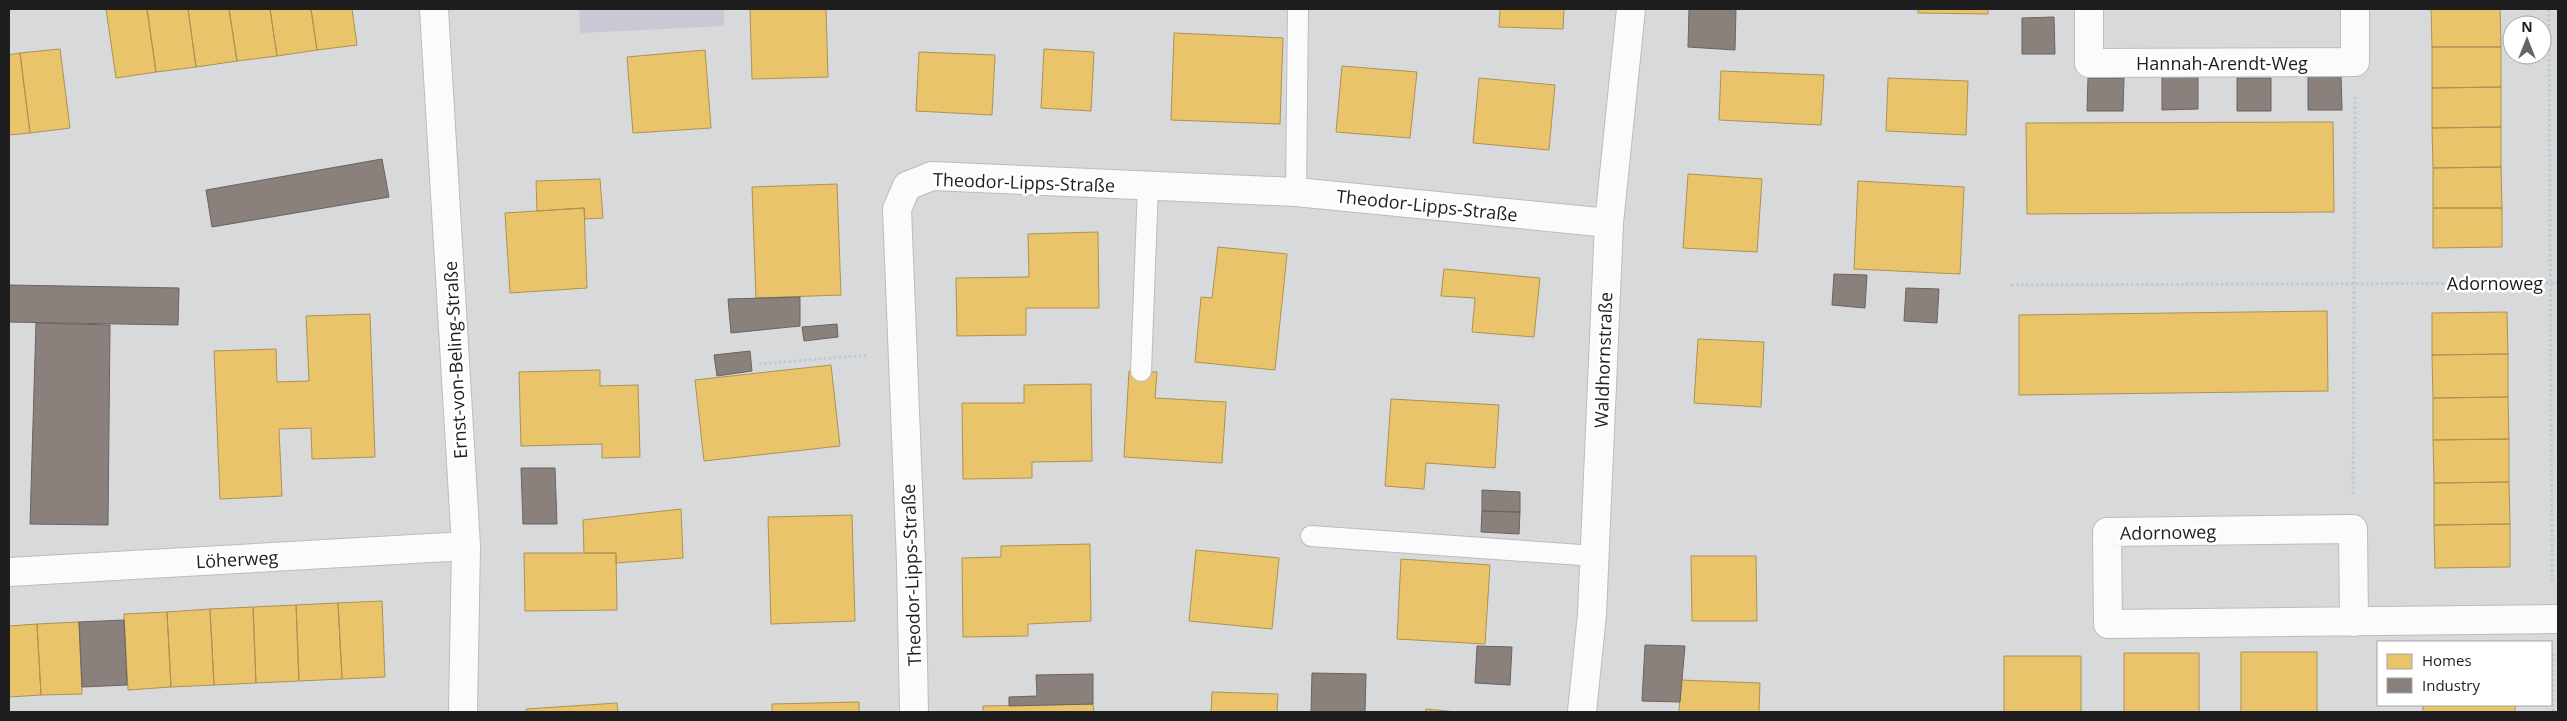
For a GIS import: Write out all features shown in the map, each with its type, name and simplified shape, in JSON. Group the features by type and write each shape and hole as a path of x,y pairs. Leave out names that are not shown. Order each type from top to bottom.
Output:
{"street":[{"name":"Ernst-von-Beling-Straße","path":"434,9 466,546 464,712"},
{"name":"Waldhornstraße","path":"1582,712 1595,556 1609,222 1631,9"},
{"name":"Hannah-Arendt-Weg","path":"2089,9 2089,63 2356,62"},
{"path":"2355,9 2356,62"},
{"name":"Theodor-Lipps-Straße","path":"914,712 911,562 897,209 907,186 932,176 1296,192 1609,222"},
{"path":"2353,529 2354,622"},
{"name":"Adornoweg","path":"2353,529 2107,532 2108,624 2555,619"},
{"name":"Löherweg","path":"9,572 466,546"}],"lane":[{"path":"1296,192 1298,9"},
{"path":"1141,371 1148,186"},
{"path":"1311,536 1595,556"}],"path":[{"path":"2549,9 2550,283 2555,619 2553,712"},
{"path":"2353,529 2356,62"},
{"name":"Adornoweg","path":"2011,285 2558,283"},
{"path":"759,364 902,352"}],"shaded area":[{"path":"9,9 2558,9 2558,712 9,712"},
{"path":"579,9 724,9 724,26 580,33"}],"building: Homes":[{"path":"106,9 147,9 156,72 116,78"},
{"path":"147,9 188,9 196,67 156,72"},
{"path":"188,9 229,9 237,61 196,67"},
{"path":"229,9 270,9 277,56 237,61"},
{"path":"270,9 311,9 317,50 277,56"},
{"path":"311,9 352,9 357,45 317,50"},
{"path":"750,9 826,9 828,77 752,79"},
{"path":"1500,9 1564,9 1563,29 1499,27"},
{"path":"1918,9 1988,9 1988,14 1918,13"},
{"path":"2431,9 2500,9 2501,47 2432,47"},
{"path":"1174,33 1283,38 1280,124 1171,120"},
{"path":"2432,47 2501,47 2501,87 2432,88"},
{"path":"60,49 70,128 30,133 20,53"},
{"path":"1044,49 1094,52 1091,111 1041,108"},
{"path":"705,50 711,128 633,133 627,57"},
{"path":"919,52 995,55 992,115 916,111"},
{"path":"20,53 30,133 9,135 9,55"},
{"path":"1342,66 1417,72 1410,138 1336,132"},
{"path":"1721,71 1824,75 1821,125 1719,120"},
{"path":"1479,78 1555,85 1549,150 1473,143"},
{"path":"1888,78 1968,81 1966,135 1886,131"},
{"path":"2501,87 2501,127 2432,128 2432,88"},
{"path":"2333,122 2334,212 2027,214 2026,123"},
{"path":"2501,127 2501,167 2433,168 2432,128"},
{"path":"2501,167 2502,208 2433,208 2433,168"},
{"path":"1688,174 1762,179 1757,252 1683,248"},
{"path":"600,179 603,218 585,219 584,208 537,211 536,181"},
{"path":"1858,181 1964,187 1960,274 1854,269"},
{"path":"837,184 841,295 756,298 752,187"},
{"path":"584,208 587,288 510,293 505,213"},
{"path":"2433,208 2502,208 2502,247 2433,248"},
{"path":"1098,232 1099,308 1026,308 1026,335 957,336 956,278 1029,277 1028,234"},
{"path":"1218,247 1287,254 1275,370 1195,362 1201,297 1212,298"},
{"path":"1444,269 1540,278 1534,337 1472,332 1475,298 1441,296"},
{"path":"2327,311 2328,391 2019,395 2019,315"},
{"path":"2507,312 2508,354 2432,355 2432,313"},
{"path":"370,314 375,457 312,459 311,428 279,429 282,496 220,499 214,351 276,349 277,382 309,381 306,316"},
{"path":"1698,339 1764,342 1761,407 1694,403"},
{"path":"2508,354 2508,397 2433,398 2432,355"},
{"path":"831,365 840,446 704,461 695,380"},
{"path":"600,370 600,386 638,385 640,457 602,458 602,444 521,446 519,372"},
{"path":"1129,371 1157,372 1155,398 1226,402 1222,463 1124,457"},
{"path":"1091,384 1092,461 1032,462 1032,478 963,479 962,403 1024,403 1024,385"},
{"path":"2508,397 2509,439 2433,440 2433,398"},
{"path":"1391,399 1499,405 1495,468 1426,463 1424,489 1385,486"},
{"path":"2509,439 2509,482 2434,483 2433,440"},
{"path":"2509,482 2510,524 2434,525 2434,483"},
{"path":"681,509 683,558 616,563 616,553 584,553 583,520"},
{"path":"852,515 855,621 771,624 768,517"},
{"path":"2510,524 2510,567 2435,568 2434,525"},
{"path":"1090,544 1091,621 1028,624 1028,636 963,637 962,558 1001,557 1001,546"},
{"path":"1196,550 1279,558 1272,629 1189,621"},
{"path":"524,553 616,553 617,610 525,611"},
{"path":"1691,556 1756,556 1757,621 1692,621"},
{"path":"1401,559 1490,565 1485,644 1397,639"},
{"path":"382,601 385,677 342,679 338,603"},
{"path":"338,603 342,679 299,681 296,605"},
{"path":"296,605 299,681 256,683 253,607"},
{"path":"253,607 256,683 214,685 210,609"},
{"path":"210,609 214,685 171,687 167,612"},
{"path":"167,612 171,687 128,690 124,614"},
{"path":"79,622 82,694 41,695 37,624"},
{"path":"37,624 41,695 9,697 9,626"},
{"path":"2241,652 2317,652 2317,712 2241,712"},
{"path":"2124,653 2199,653 2199,712 2124,712"},
{"path":"2004,656 2081,656 2081,712 2004,712"},
{"path":"1681,680 1760,683 1759,712 1679,712"},
{"path":"1212,692 1278,694 1277,712 1211,712"},
{"path":"859,702 859,712 772,712 772,704"},
{"path":"617,703 618,712 526,712 526,709"},
{"path":"1093,704 1094,712 983,712 983,706"},
{"path":"2423,706 2515,706 2515,712 2423,712"},
{"path":"1426,709 1457,712 1425,712"}],"building: Industry":[{"path":"1689,9 1736,9 1735,50 1688,47"},
{"path":"2054,17 2055,54 2022,54 2022,18"},
{"path":"2341,75 2342,110 2308,110 2308,76"},
{"path":"2162,76 2198,76 2198,109 2162,110"},
{"path":"2088,78 2124,78 2123,111 2087,111"},
{"path":"2237,78 2271,78 2271,111 2237,111"},
{"path":"382,159 389,197 212,227 206,190"},
{"path":"1834,274 1867,275 1865,308 1832,305"},
{"path":"9,285 179,288 178,325 9,322"},
{"path":"1906,288 1939,289 1937,323 1904,321"},
{"path":"800,297 800,326 731,333 728,299"},
{"path":"36,323 110,325 108,525 30,524"},
{"path":"837,324 838,337 804,341 802,327"},
{"path":"750,351 752,371 717,376 714,355"},
{"path":"521,468 555,468 557,524 523,524"},
{"path":"1482,490 1520,492 1520,512 1482,511"},
{"path":"1482,511 1520,512 1519,534 1481,532"},
{"path":"124,620 127,685 82,687 79,622"},
{"path":"1645,645 1685,646 1680,702 1642,701"},
{"path":"1477,646 1512,647 1510,685 1475,683"},
{"path":"1312,673 1366,674 1365,712 1311,712"},
{"path":"1093,674 1093,704 1009,706 1009,697 1037,696 1036,675"}]}
